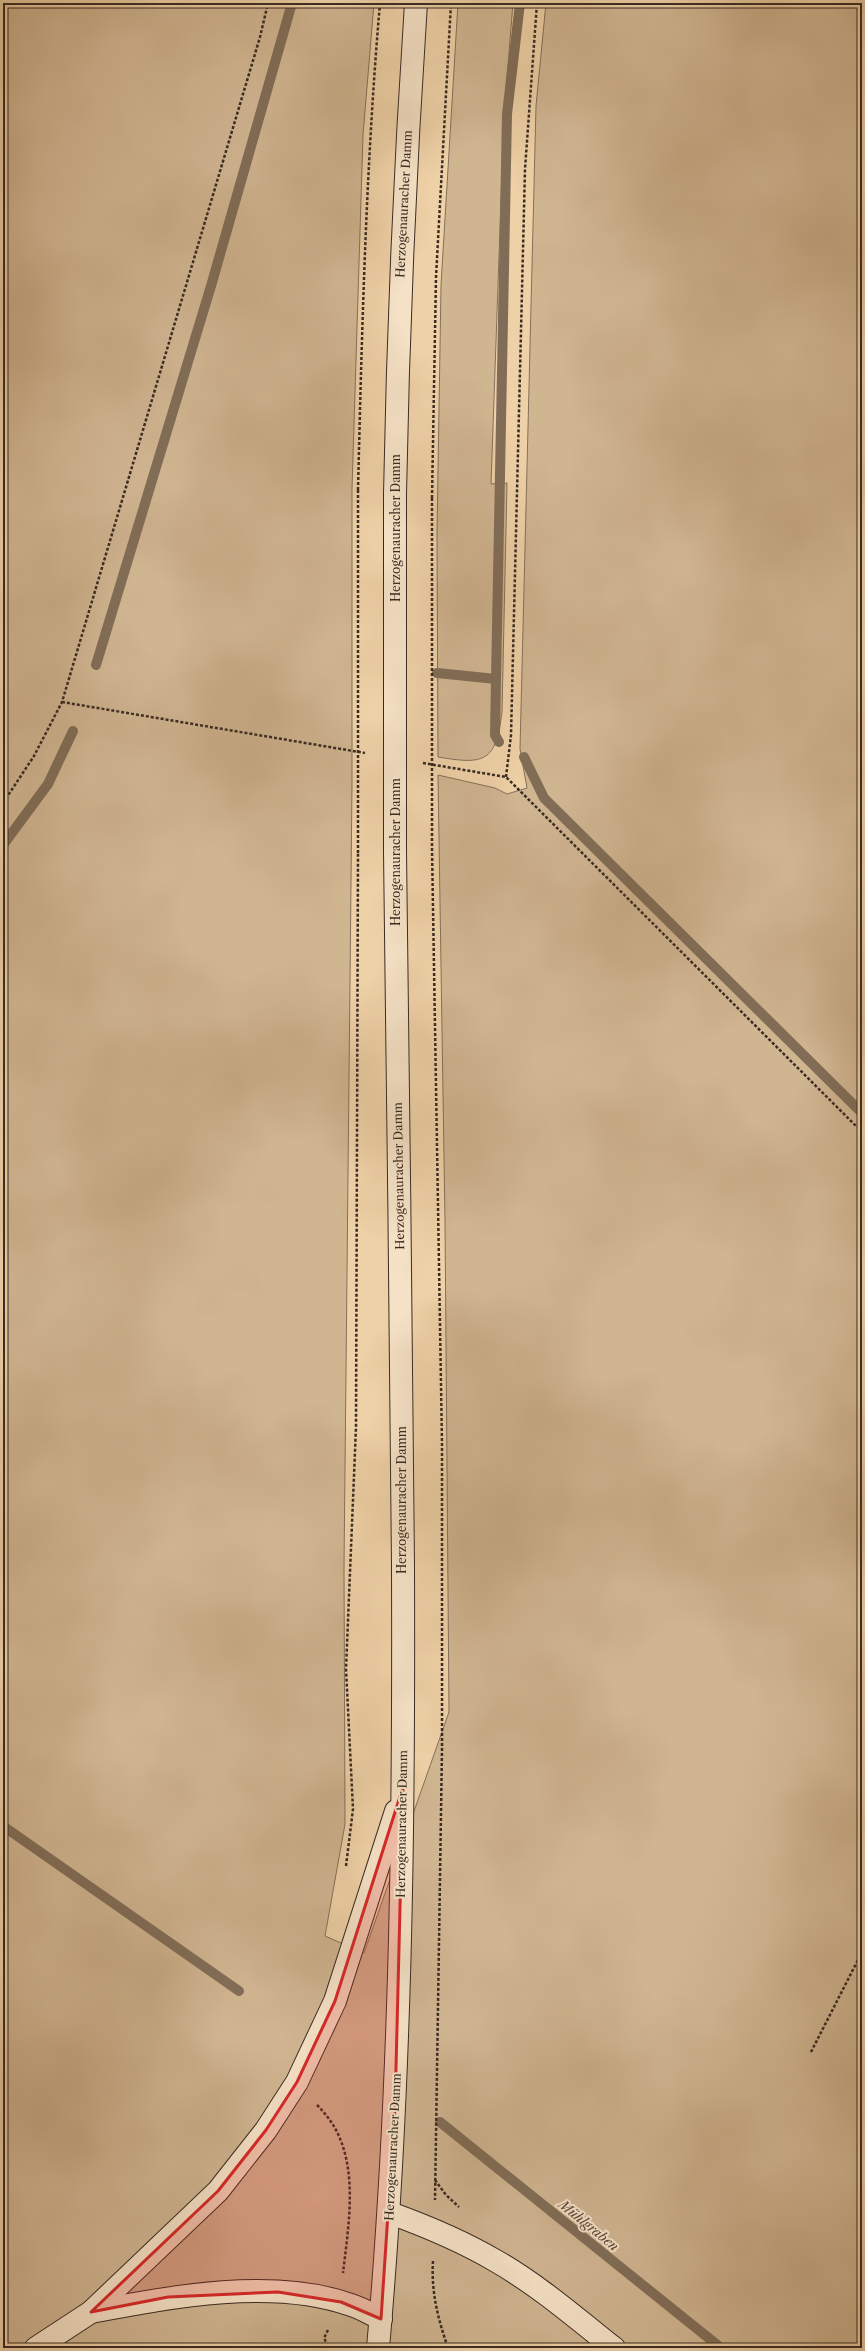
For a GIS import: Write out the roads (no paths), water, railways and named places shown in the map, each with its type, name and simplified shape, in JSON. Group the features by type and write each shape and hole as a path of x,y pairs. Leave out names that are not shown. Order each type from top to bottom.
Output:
{"main road":[{"name":"Herzogenauracher Damm","path":"378,2348 390,2213 399,1998 404,1787 395,851 395,494 398,338 405,160 416,3"},
{"path":"36,2348 91,2312 218,2191 266,2130 297,2082 335,2001 404,1787"},
{"path":"390,2213 435,2230 508,2269 614,2348"},
{"path":"91,2312 168,2297 234,2292 278,2292 341,2302 381,2319"}],"waterway":[{"path":"96,665 211,286 292,3"},
{"path":"437,673 496,679 507,114 520,3"},
{"path":"496,679 495,735 499,742"},
{"path":"3,845 48,784 73,731"},
{"path":"524,757 544,798 862,1113"},
{"path":"3,1826 239,1991"},
{"name":"Mühlgraben","path":"440,2122 721,2348"}]}
